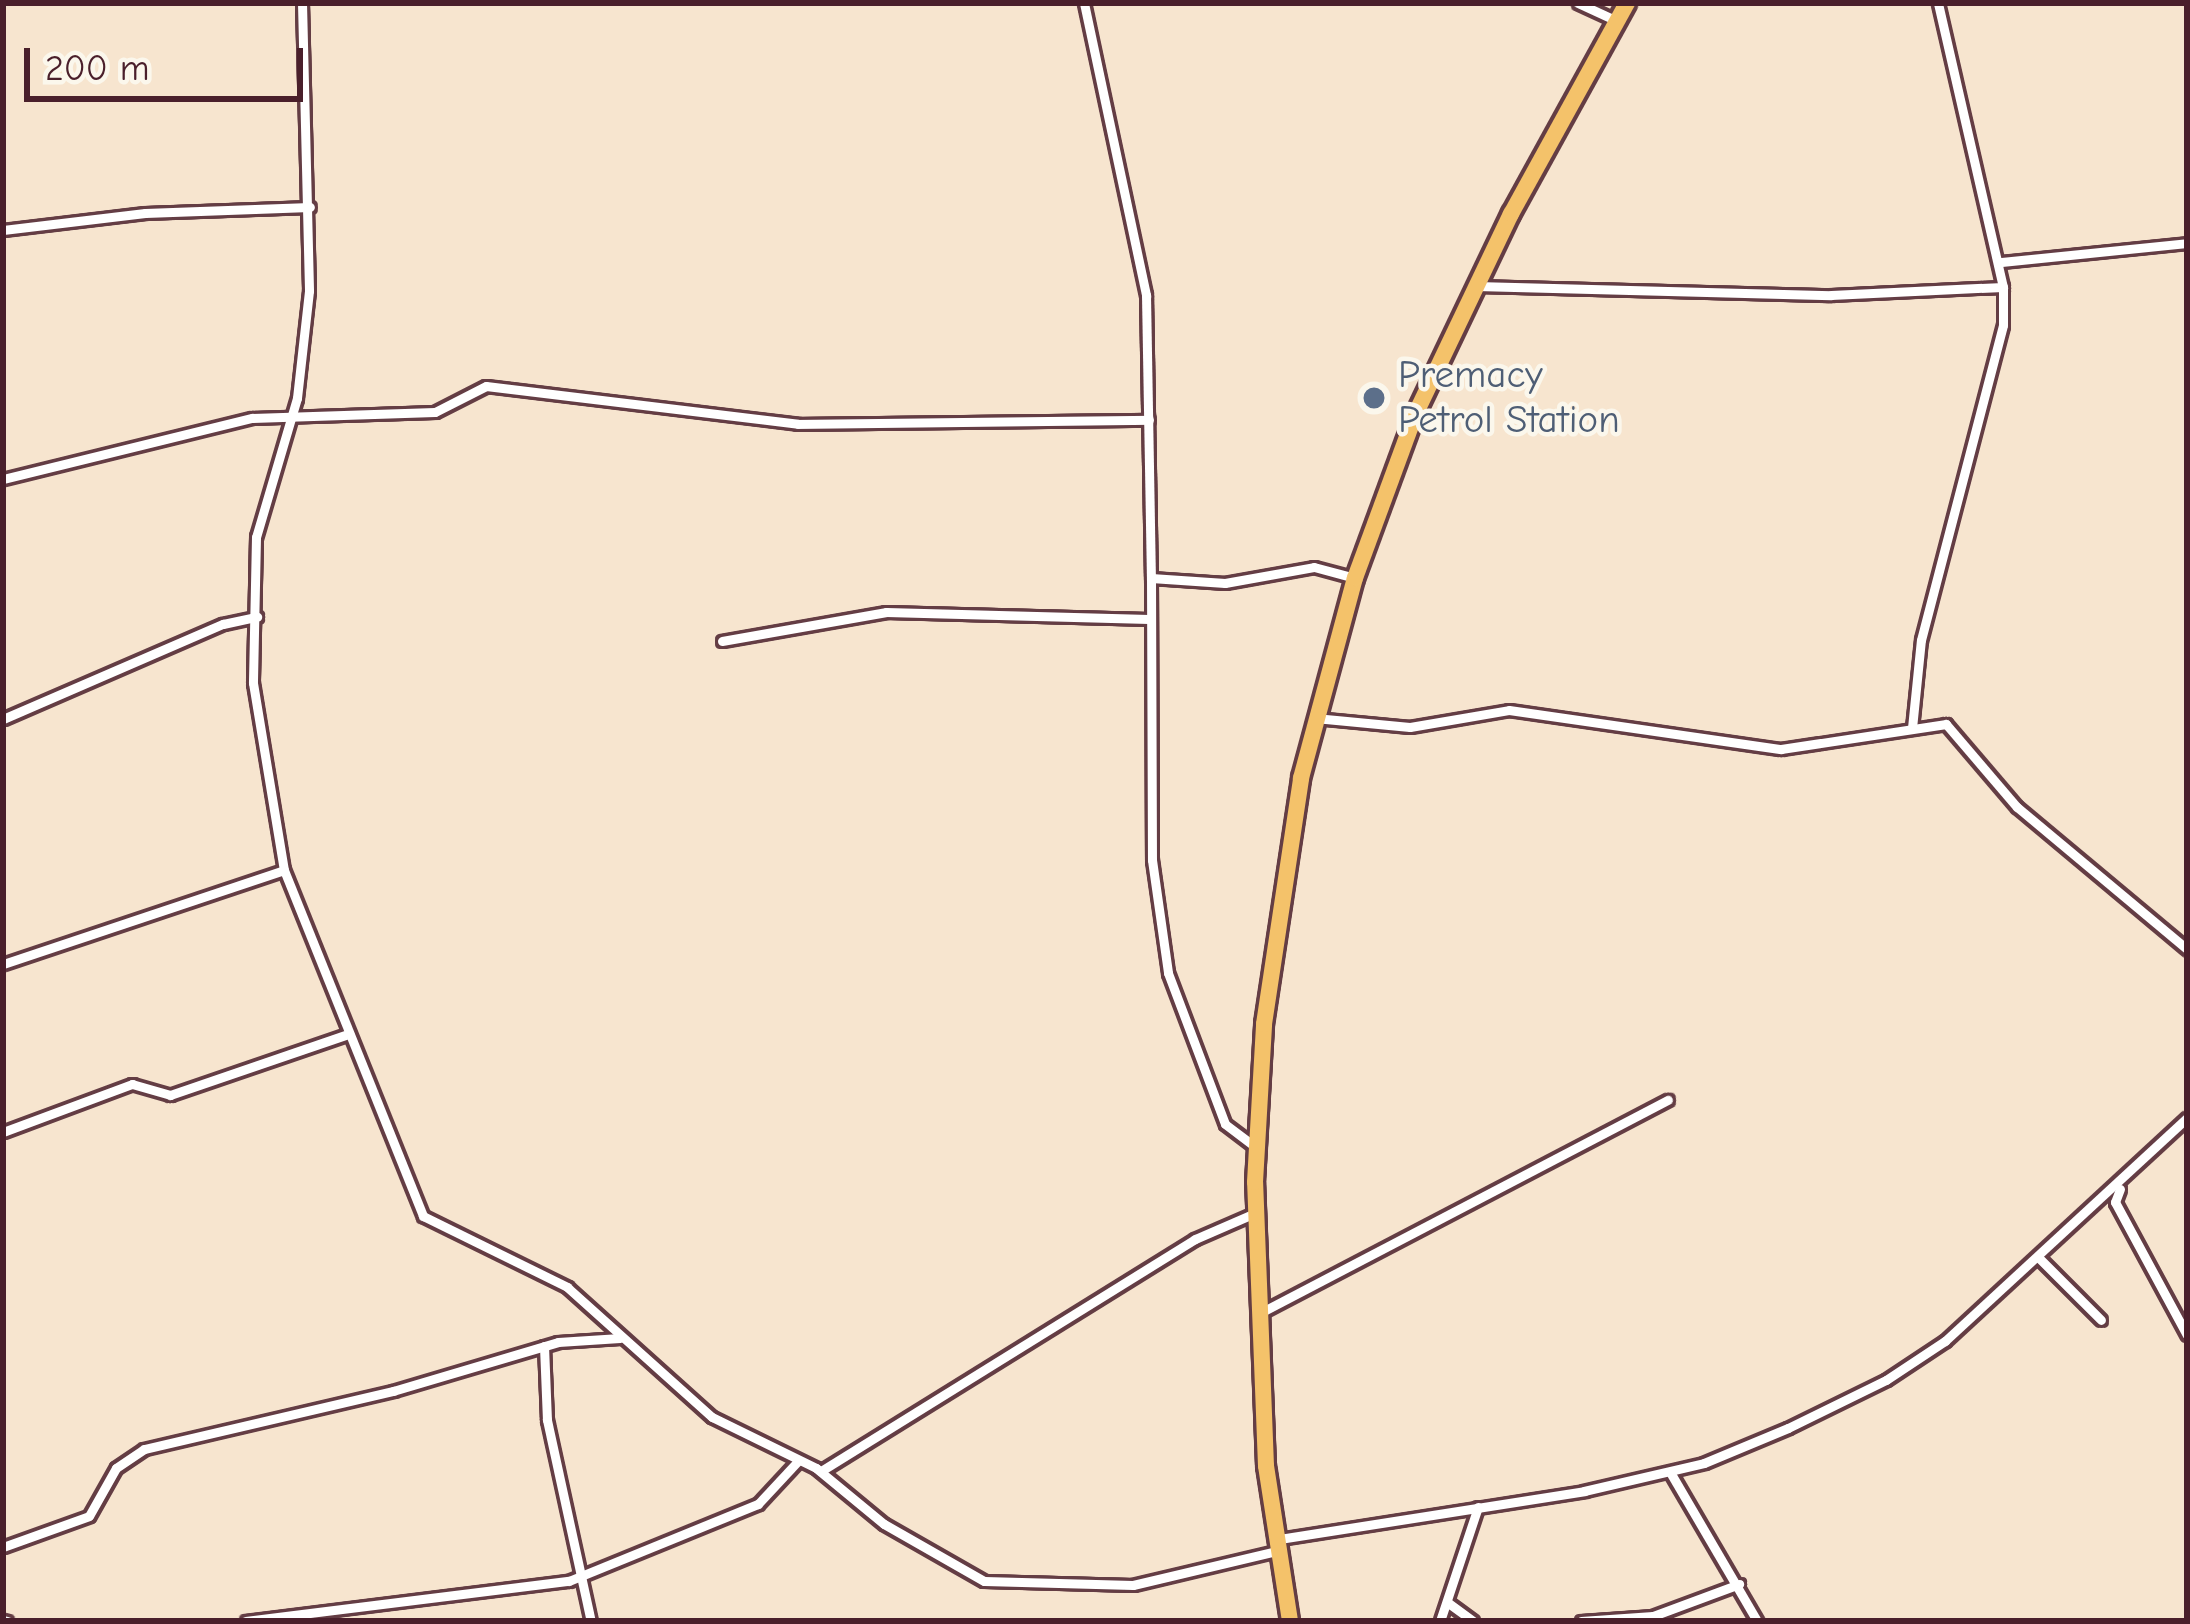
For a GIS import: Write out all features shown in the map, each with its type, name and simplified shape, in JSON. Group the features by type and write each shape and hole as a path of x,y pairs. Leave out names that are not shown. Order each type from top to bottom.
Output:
{"highway":[{"path":"1290,1621 1276,1545 1257,1315 1257,1148 1274,940 1315,718 1355,578 1415,415 1475,286 1627,3"}],"street":[{"path":"302,3 310,207 306,327 292,419 256,537 253,683 284,870 345,1035 423,1216 548,1275 712,1417 821,1471 860,1508 930,1553 1003,1586 1151,1582 1276,1545 1670,1472 1788,1428 1897,1374 2122,1184 2187,1118"},
{"path":"1084,3 1141,260 1150,420 1152,860 1171,986 1225,1124 1257,1148"},
{"path":"1579,3 1617,21"},
{"path":"1912,728 1922,640 2003,325 2001,262 1938,3"},
{"path":"3,230 145,213 310,207"},
{"path":"2001,262 2187,243"},
{"path":"1475,286 1831,295 2003,287"},
{"path":"3,478 232,422 426,414 470,389 507,385 799,424 1150,420"},
{"path":"1151,578 1225,583 1314,566 1355,578"},
{"path":"722,641 921,610 1149,619"},
{"path":"3,719 223,624 257,617"},
{"path":"1315,718 1410,727 1509,710 1781,749 1912,728 1956,728 2017,807 2187,949"},
{"path":"3,964 284,870"},
{"path":"3,1132 131,1084 170,1095 345,1035"},
{"path":"1257,1315 1667,1100"},
{"path":"2122,1184 2115,1202 2187,1335"},
{"path":"821,1471 1195,1239 1256,1213"},
{"path":"2038,1256 2101,1320"},
{"path":"3,1547 89,1516 116,1468 135,1452 393,1391 544,1346 620,1338"},
{"path":"544,1346 547,1420 586,1575 590,1621"},
{"path":"246,1621 586,1575 766,1500 798,1461"},
{"path":"1670,1472 1739,1584 1756,1621"},
{"path":"1440,1621 1478,1508"},
{"path":"1581,1621 1653,1616 1739,1584"},
{"path":"1448,1602 1473,1621"},
{"path":"382,1604 384,1621"}],"place":[{"name":"Premacy Petrol Station","path":"1374,398"}]}
